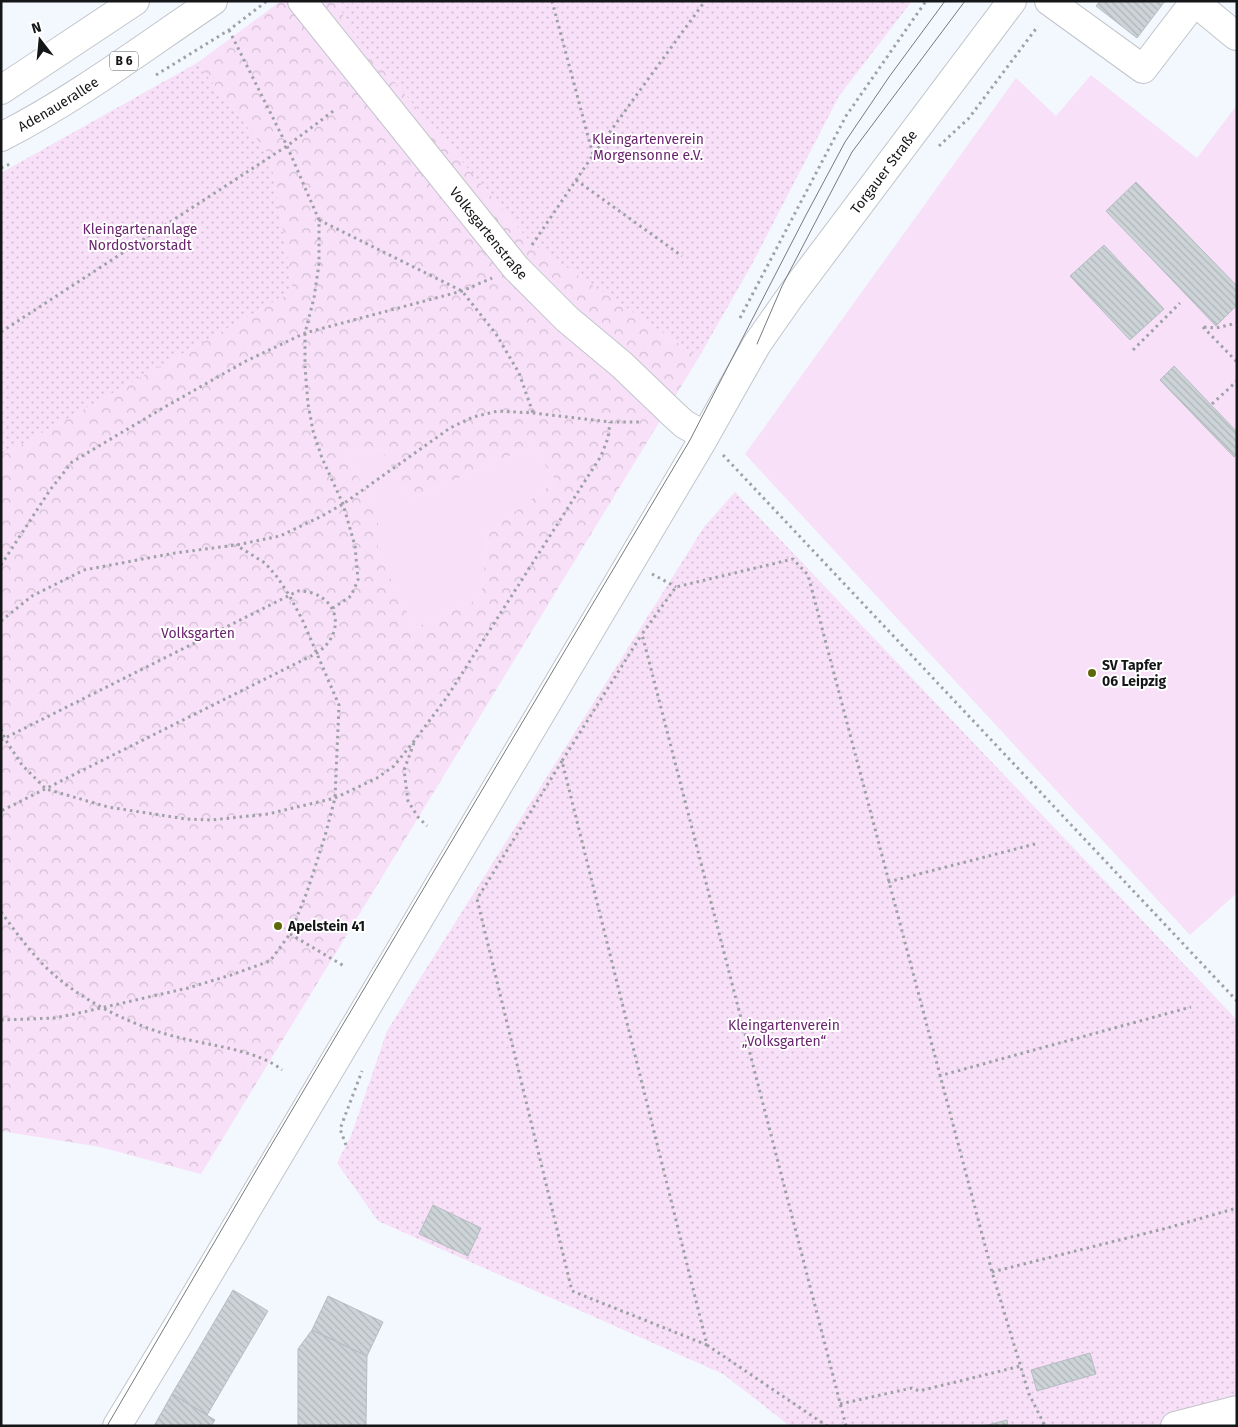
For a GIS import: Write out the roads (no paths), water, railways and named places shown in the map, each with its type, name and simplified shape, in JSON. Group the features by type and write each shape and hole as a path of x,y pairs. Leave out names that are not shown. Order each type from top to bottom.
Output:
{"main road":[{"path":"1,90 135,1"},
{"name":"Adenauerallee","path":"1,137 35,120 71,97 213,1"},
{"name":"Volksgartenstraße","path":"302,1 516,268 567,319 710,440"},
{"name":"Torgauer Straße","path":"117,1426 710,440 757,344 792,294 1012,1"},
{"path":"1052,3 1143,69 1196,1 1236,36"},
{"path":"1176,1426 1237,1410"}],"tram line":[{"path":"107,1426 260,1164 690,440 845,142 889,77 945,1"},
{"path":"757,344 782,286 852,152 965,1"}],"place":[{"name":"SV Tapfer 06 Leipzig","path":"1092,673"},
{"name":"Apelstein 41","path":"278,926"}],"park label":[{"name":"Kleingartenverein Morgensonne e.V.","path":"648,148"},
{"name":"Kleingartenanlage Nordostvorstadt","path":"140,237"},
{"name":"Volksgarten","path":"198,633"},
{"name":"Kleingartenverein „Volksgarten“","path":"784,1034"}]}
